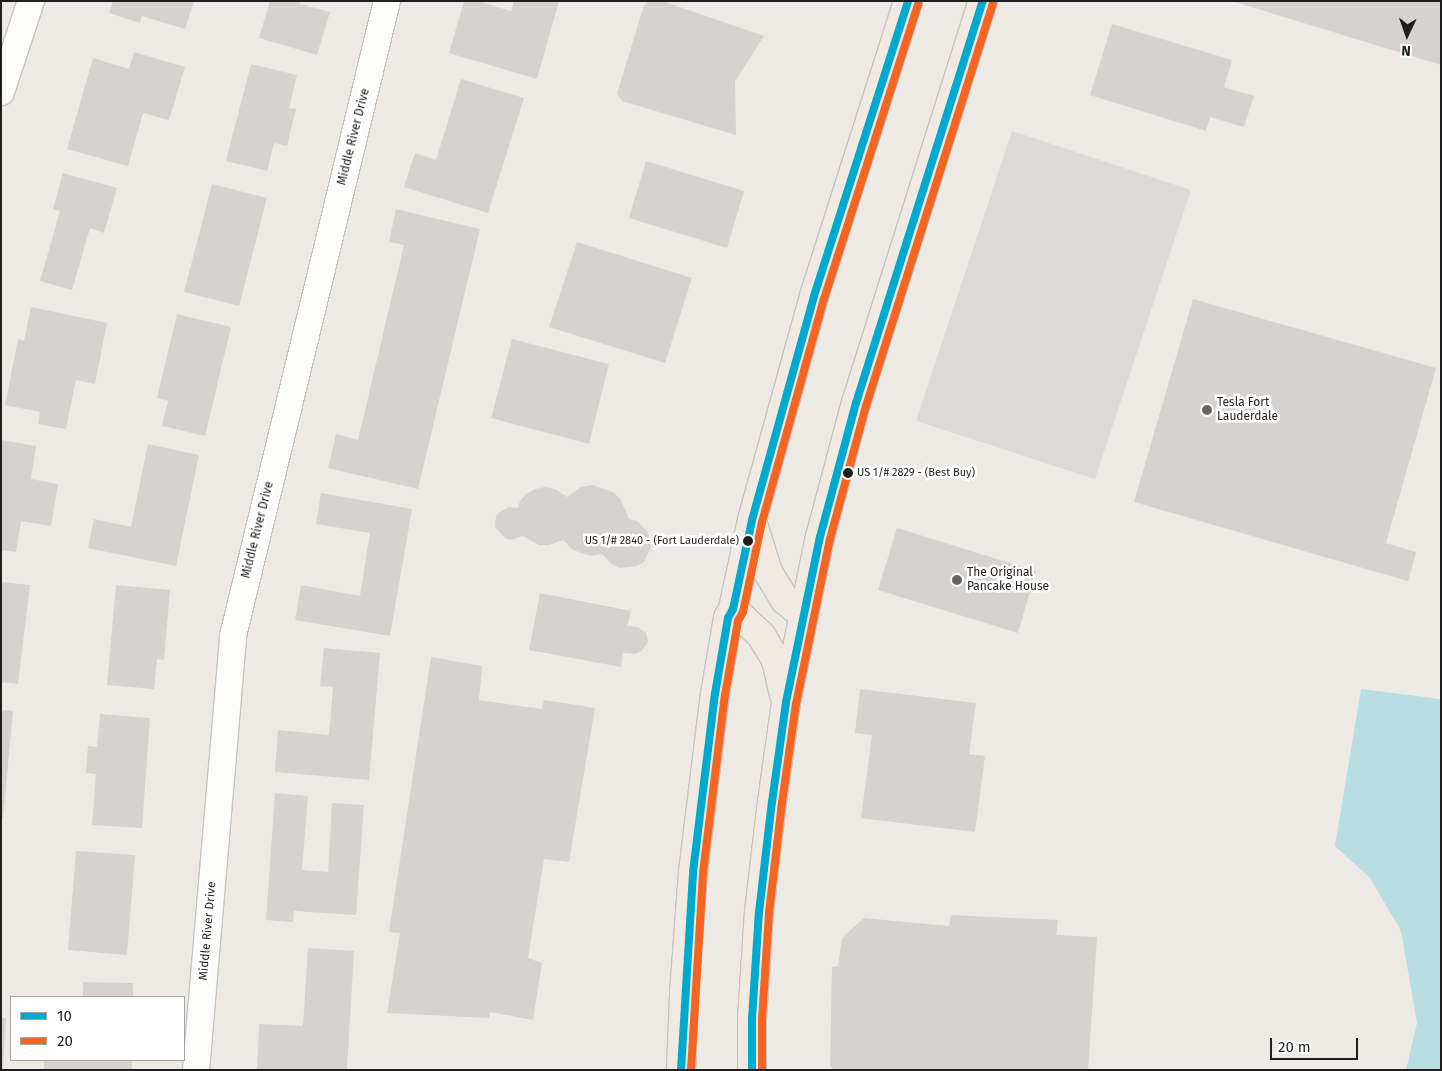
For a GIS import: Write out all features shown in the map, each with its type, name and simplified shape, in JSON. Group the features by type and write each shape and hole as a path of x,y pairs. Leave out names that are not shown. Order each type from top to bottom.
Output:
{"main road":[{"path":"681,1070 683,1000 693,872 715,694 728,618 733,609 752,520 814,296 908,1"},
{"path":"752,1070 752,1019 759,912 786,702 803,615 825,514 846,433 983,1"},
{"path":"752,520 768,572 785,600 803,615"},
{"path":"733,609 761,635 776,660 786,702"}],"street":[{"path":"1,92 31,1"},
{"name":"Middle River Drive","path":"196,1070 233,636 387,1"}],"shaded area":[{"path":"1012,131 1191,190 1095,479 916,421"}],"water":[{"path":"1361,689 1440,699 1441,694 1441,1070 1406,1070 1417,1023 1401,931 1370,878 1335,846"}],"building":[{"path":"113,1 194,1 185,29 142,16 140,23 109,13"},
{"path":"270,1 300,1 300,4 330,12 317,55 259,38"},
{"path":"464,1 477,1 511,11 514,1 559,1 537,79 449,53"},
{"path":"649,1 662,1 764,36 735,81 736,135 622,101 617,94 644,5"},
{"path":"1441,1 1441,65 1235,2"},
{"path":"1112,24 1232,60 1224,87 1254,96 1244,127 1210,117 1206,131 1090,95"},
{"path":"134,52 185,67 169,120 143,113 128,166 67,149 93,58 129,69"},
{"path":"251,64 297,75 289,108 296,109 287,146 274,143 267,171 226,161"},
{"path":"461,79 524,98 488,213 404,187 415,153 436,160"},
{"path":"646,161 744,191 727,248 629,218"},
{"path":"63,173 117,188 104,233 90,228 72,290 40,281 60,211 53,209"},
{"path":"212,184 267,198 239,306 184,292"},
{"path":"396,209 480,229 418,489 328,468 336,434 358,440 404,245 389,242"},
{"path":"577,242 692,278 665,363 549,327"},
{"path":"1193,299 1436,368 1386,543 1416,552 1408,581 1134,502"},
{"path":"31,307 107,323 95,384 76,380 66,429 38,424 40,412 5,405 18,339 24,341"},
{"path":"177,314 231,327 205,436 162,426 168,401 157,398"},
{"path":"512,339 609,364 589,444 491,418"},
{"path":"1,440 36,446 31,479 58,484 51,526 21,521 16,552 1,550"},
{"path":"148,444 199,455 176,566 88,548 94,519 131,527"},
{"path":"592,485 613,492 621,500 629,519 637,521 648,532 651,547 644,562 637,566 620,568 613,565 602,554 591,556 573,550 563,540 549,545 539,545 523,536 511,540 506,539 495,527 496,516 500,512 509,507 518,508 520,501 526,494 535,489 545,487 555,489 567,497 581,487"},
{"path":"321,493 412,509 390,636 295,620 301,585 360,596 370,533 316,524"},
{"name":"The Original Pancake House","path":"897,528 1036,571 1018,633 878,590"},
{"path":"1,582 30,585 18,684 1,682"},
{"path":"116,585 170,590 164,660 157,659 154,689 107,685"},
{"path":"540,593 631,611 627,626 638,627 646,633 648,642 642,651 635,654 623,653 621,667 529,650"},
{"path":"324,648 380,653 369,780 275,772 278,730 329,735 333,687 320,686"},
{"path":"431,657 482,666 479,700 542,709 544,700 595,708 569,862 544,859 528,958 542,963 533,1020 490,1012 489,1018 387,1013 400,933 389,932"},
{"path":"860,689 976,703 969,754 985,756 975,832 861,818 872,735 855,733"},
{"path":"1,710 13,711 3,818 1,818"},
{"path":"100,714 150,718 142,828 92,825 96,774 86,773 88,746 97,747"},
{"path":"275,793 308,796 302,870 328,872 332,803 364,805 356,915 294,911 293,922 266,920"},
{"path":"76,851 135,855 127,955 68,950"},
{"path":"951,915 1058,920 1056,935 1097,937 1088,1070 834,1070 830,1065 832,967 838,966 842,938 864,918 949,926"},
{"path":"308,948 354,951 347,1070 257,1070 259,1024 303,1026"},
{"path":"83,982 133,983 133,996 83,996"},
{"path":"1,1018 6,1018 3,1070 1,1070"},
{"path":"44,1061 132,1061 132,1070 44,1070"}],"transit line":[{"name":"10","path":"681,1070 693,872 715,694 728,618 733,609 752,520 814,296 908,1"},
{"name":"10","path":"752,1070 752,1019 759,912 772,802 786,702 820,537 856,403 983,1"},
{"name":"20","path":"691,1070 703,873 725,695 738,621 743,612 762,522 824,299 918,4"},
{"name":"20","path":"762,1070 762,1019 769,913 782,803 796,704 830,539 866,406 993,4"}],"place":[{"name":"Tesla Fort Lauderdale","path":"1207,410"},
{"name":"US 1/# 2829 - (Best Buy)","path":"848,473"},
{"name":"US 1/# 2840 - (Fort Lauderdale)","path":"748,541"},
{"name":"The Original Pancake House","path":"957,580"}]}
